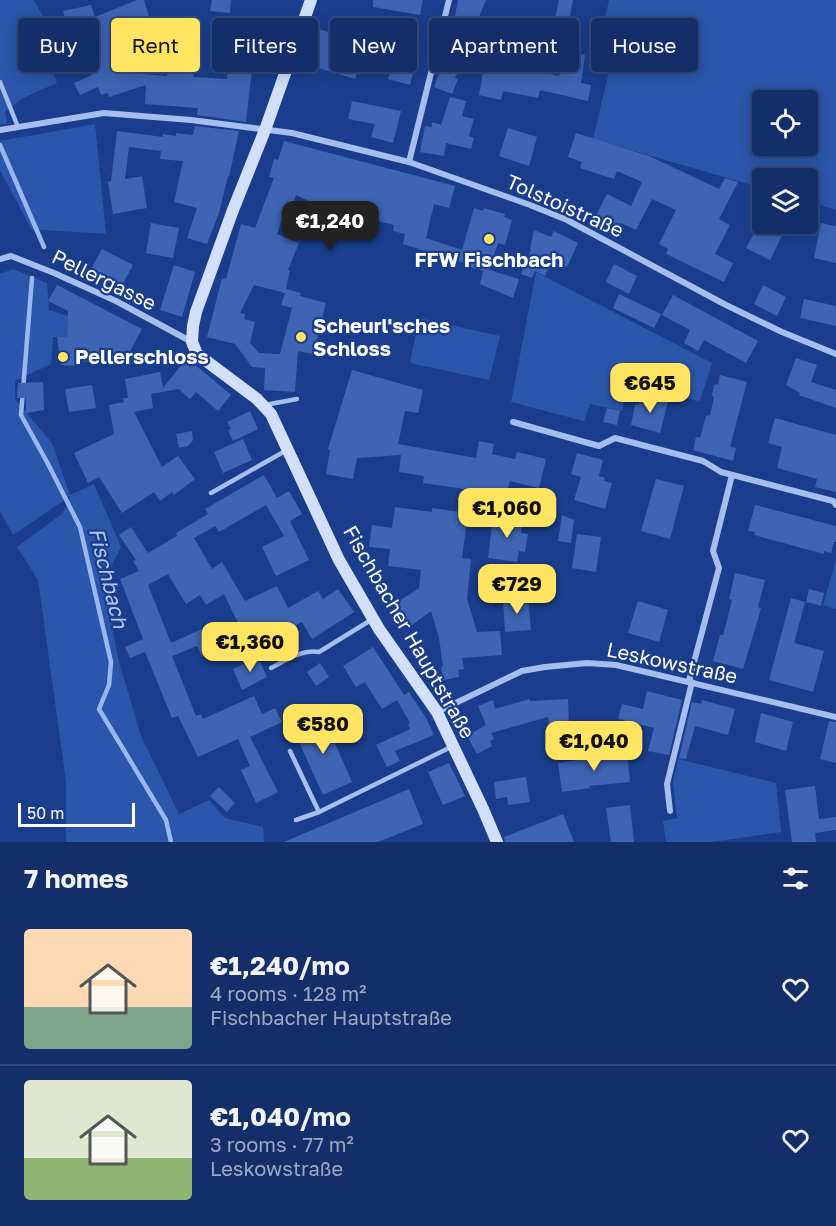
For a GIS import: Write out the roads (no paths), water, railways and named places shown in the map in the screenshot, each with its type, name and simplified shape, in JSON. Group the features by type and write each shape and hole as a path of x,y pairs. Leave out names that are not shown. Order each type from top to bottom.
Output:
{"main road":[{"path":"192,342 196,312 311,0"},
{"name":"Fischbacher Hauptstraße","path":"192,342 197,354 272,414 339,560 374,619 437,712 497,842"}],"street":[{"path":"444,18 448,0"},
{"path":"409,162 431,72"},
{"name":"Tolstoistraße","path":"0,130 104,113 191,120 292,133 409,162 567,220 726,305 782,332 836,354"},
{"name":"Pellergasse","path":"0,259 11,256 54,273 116,301 192,342"},
{"path":"513,422 599,446 615,438 703,461 722,472 833,501 836,505"},
{"path":"670,811 667,784 719,568 713,552 732,474"},
{"name":"Leskowstraße","path":"437,712 522,671 545,666 587,663 616,666 690,682 836,717"}],"lane":[{"path":"0,82 18,127"},
{"path":"263,406 297,399"},
{"path":"211,493 289,449"},
{"path":"271,668 311,651 319,652 374,619"},
{"path":"296,820 319,812 454,746"},
{"path":"290,751 319,812"}],"waterway":[{"name":"Fischbach","path":"0,145 44,247"},
{"name":"Fischbach","path":"32,278 21,415 80,527 111,662 109,685 99,709 166,820 171,842"}],"place":[{"name":"FFW Fischbach","path":"489,239"},
{"name":"Scheurl'sches Schloss","path":"301,337"},
{"name":"Pellerschloss","path":"63,357"}]}
